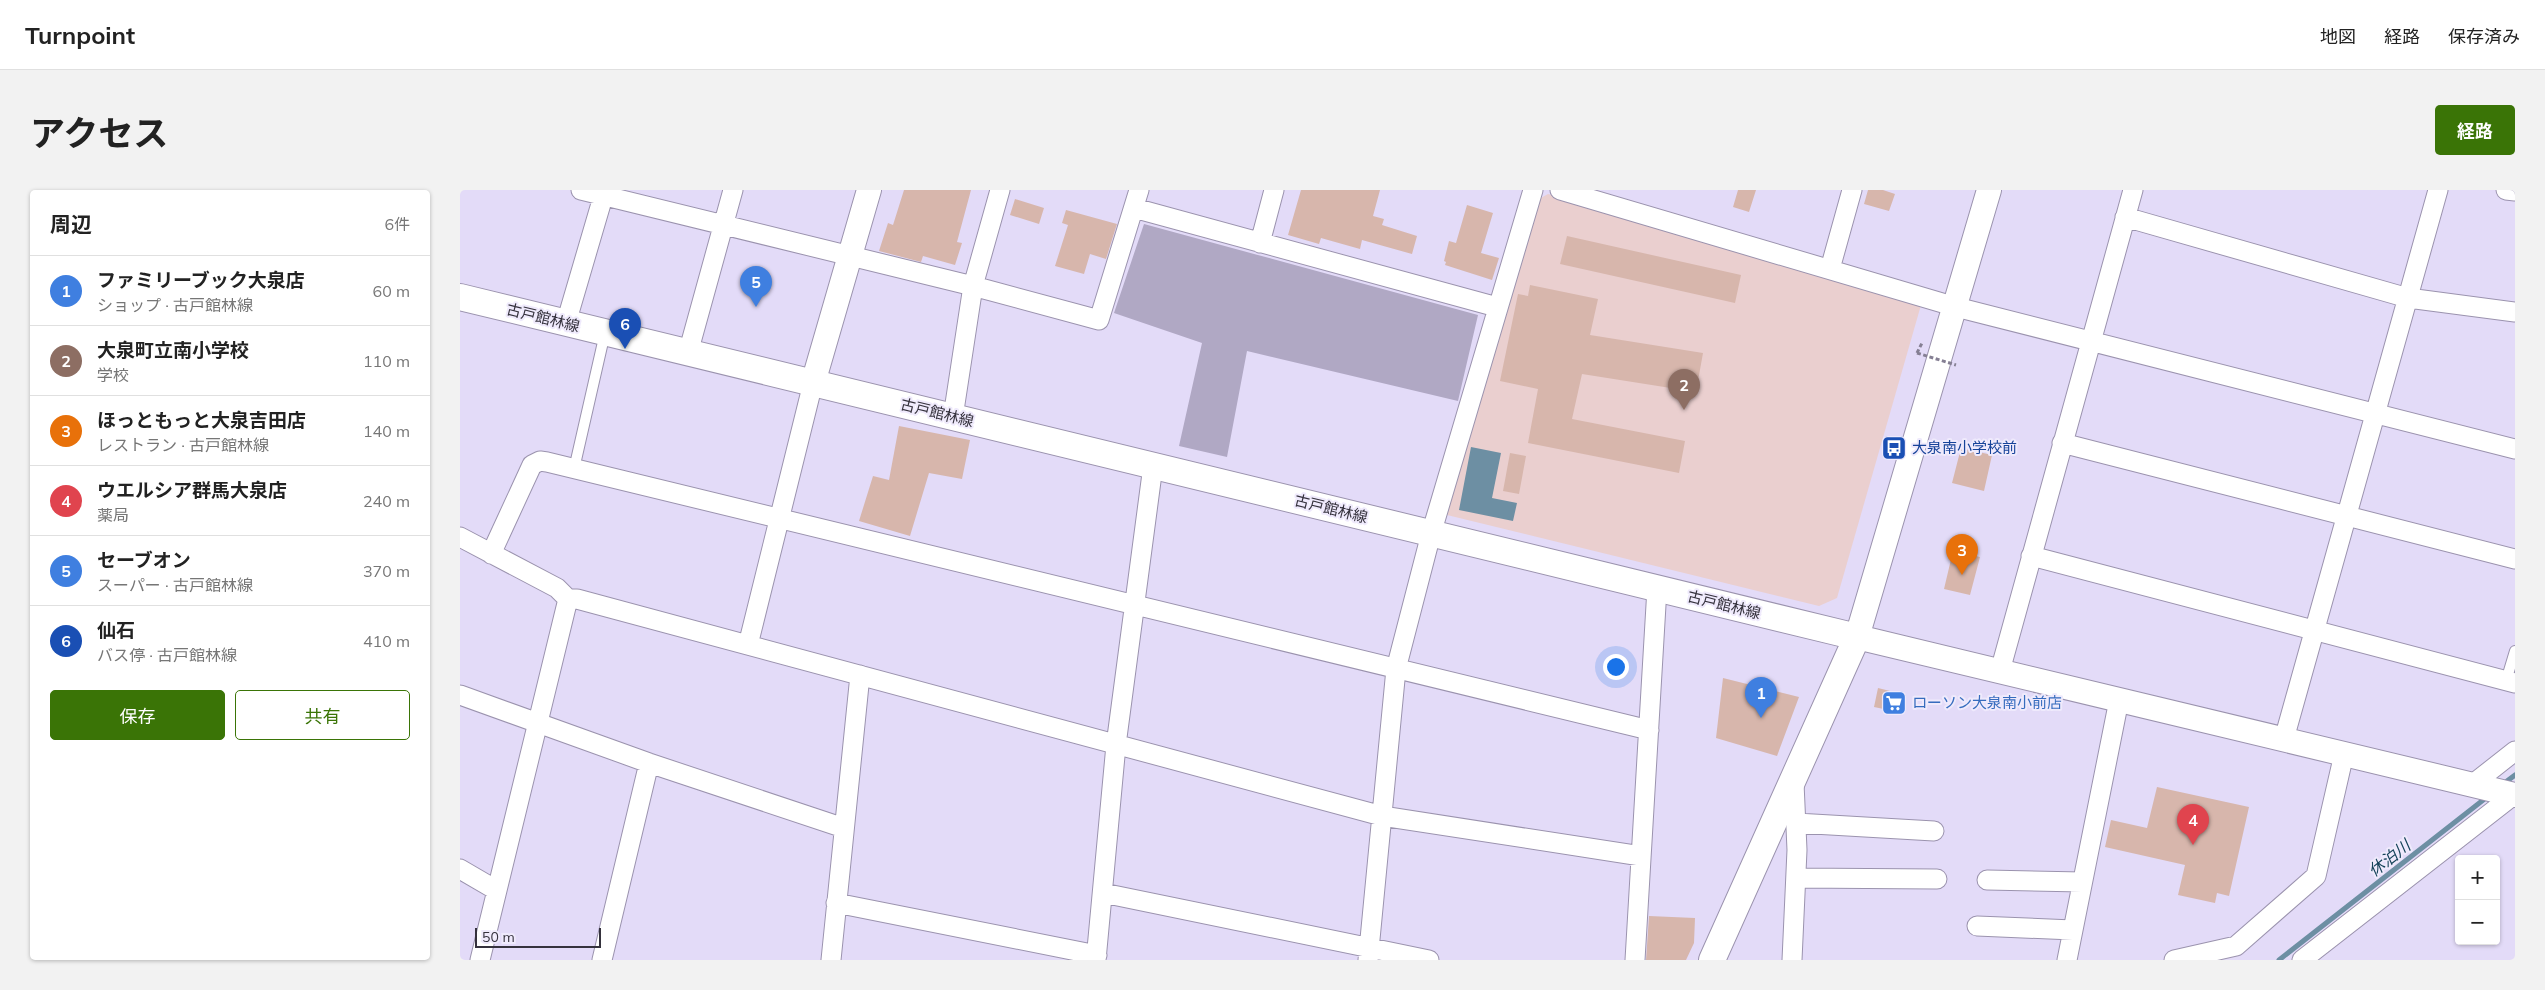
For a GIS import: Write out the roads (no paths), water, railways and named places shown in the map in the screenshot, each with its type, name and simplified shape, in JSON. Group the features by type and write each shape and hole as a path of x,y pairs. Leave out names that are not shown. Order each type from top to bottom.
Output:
{"main road":[{"name":"古戸館林線","path":"460,297 1857,637"},
{"path":"1712,960 1857,637"}],"street":[{"path":"581,190 604,193 723,225 973,286 1099,320 1136,199 1260,243 1497,307"},
{"path":"688,353 733,190"},
{"path":"748,645 812,383 869,190"},
{"path":"953,417 973,286 1000,190"},
{"path":"1260,243 1274,190"},
{"path":"1369,954 1396,669 1431,534 1533,190"},
{"path":"1560,190 1830,268 1956,307 2515,449"},
{"path":"1830,268 1852,190"},
{"path":"1989,190 1857,637 2500,791"},
{"path":"2000,671 2133,190"},
{"path":"2284,739 2438,190"},
{"path":"2506,190 2515,191"},
{"path":"566,323 604,193"},
{"path":"2126,217 2408,298 2515,312"},
{"path":"2062,444 2515,559"},
{"path":"491,554 532,465 540,461 1649,730"},
{"path":"836,903 1096,958 1116,745 1153,466"},
{"path":"460,537 557,588 568,599 578,599 1382,816 1641,856"},
{"path":"2031,556 2511,682"},
{"path":"1635,960 1657,588"},
{"path":"480,960 568,599"},
{"path":"831,960 860,675"},
{"path":"460,696 649,763 844,828"},
{"path":"2067,960 2119,700"},
{"path":"2302,960 2500,791 2515,751"},
{"path":"2174,960 2236,946 2316,876 2344,754"},
{"path":"602,960 649,763"},
{"path":"1792,960 1796,878 1794,777"},
{"path":"1796,823 1934,831"},
{"path":"460,869 496,890"},
{"path":"1796,878 1938,880"},
{"path":"1987,880 2082,882"},
{"path":"1103,893 1369,954 1429,960"},
{"path":"1977,926 2073,930"}],"lane":[{"path":"574,469 605,333"},
{"path":"2511,682 2515,651"}],"water":[{"path":"1471,447 1501,453 1492,498 1517,503 1513,521 1459,510"}],"waterway":[{"name":"休泊川","path":"2503,784 2515,775"},
{"name":"休泊川","path":"2279,960 2487,797"}],"place":[{"name":"セーブオン","path":"756,307"},
{"name":"仙石","path":"625,349"},
{"name":"大泉町立南小学校","path":"1684,410"},
{"name":"大泉南小学校前","path":"1894,448"},
{"name":"ほっともっと大泉吉田店","path":"1962,575"},
{"name":"ローソン大泉南小前店","path":"1894,703"},
{"name":"ファミリーブック大泉店","path":"1761,718"},
{"name":"ウエルシア群馬大泉店","path":"2193,845"}]}
